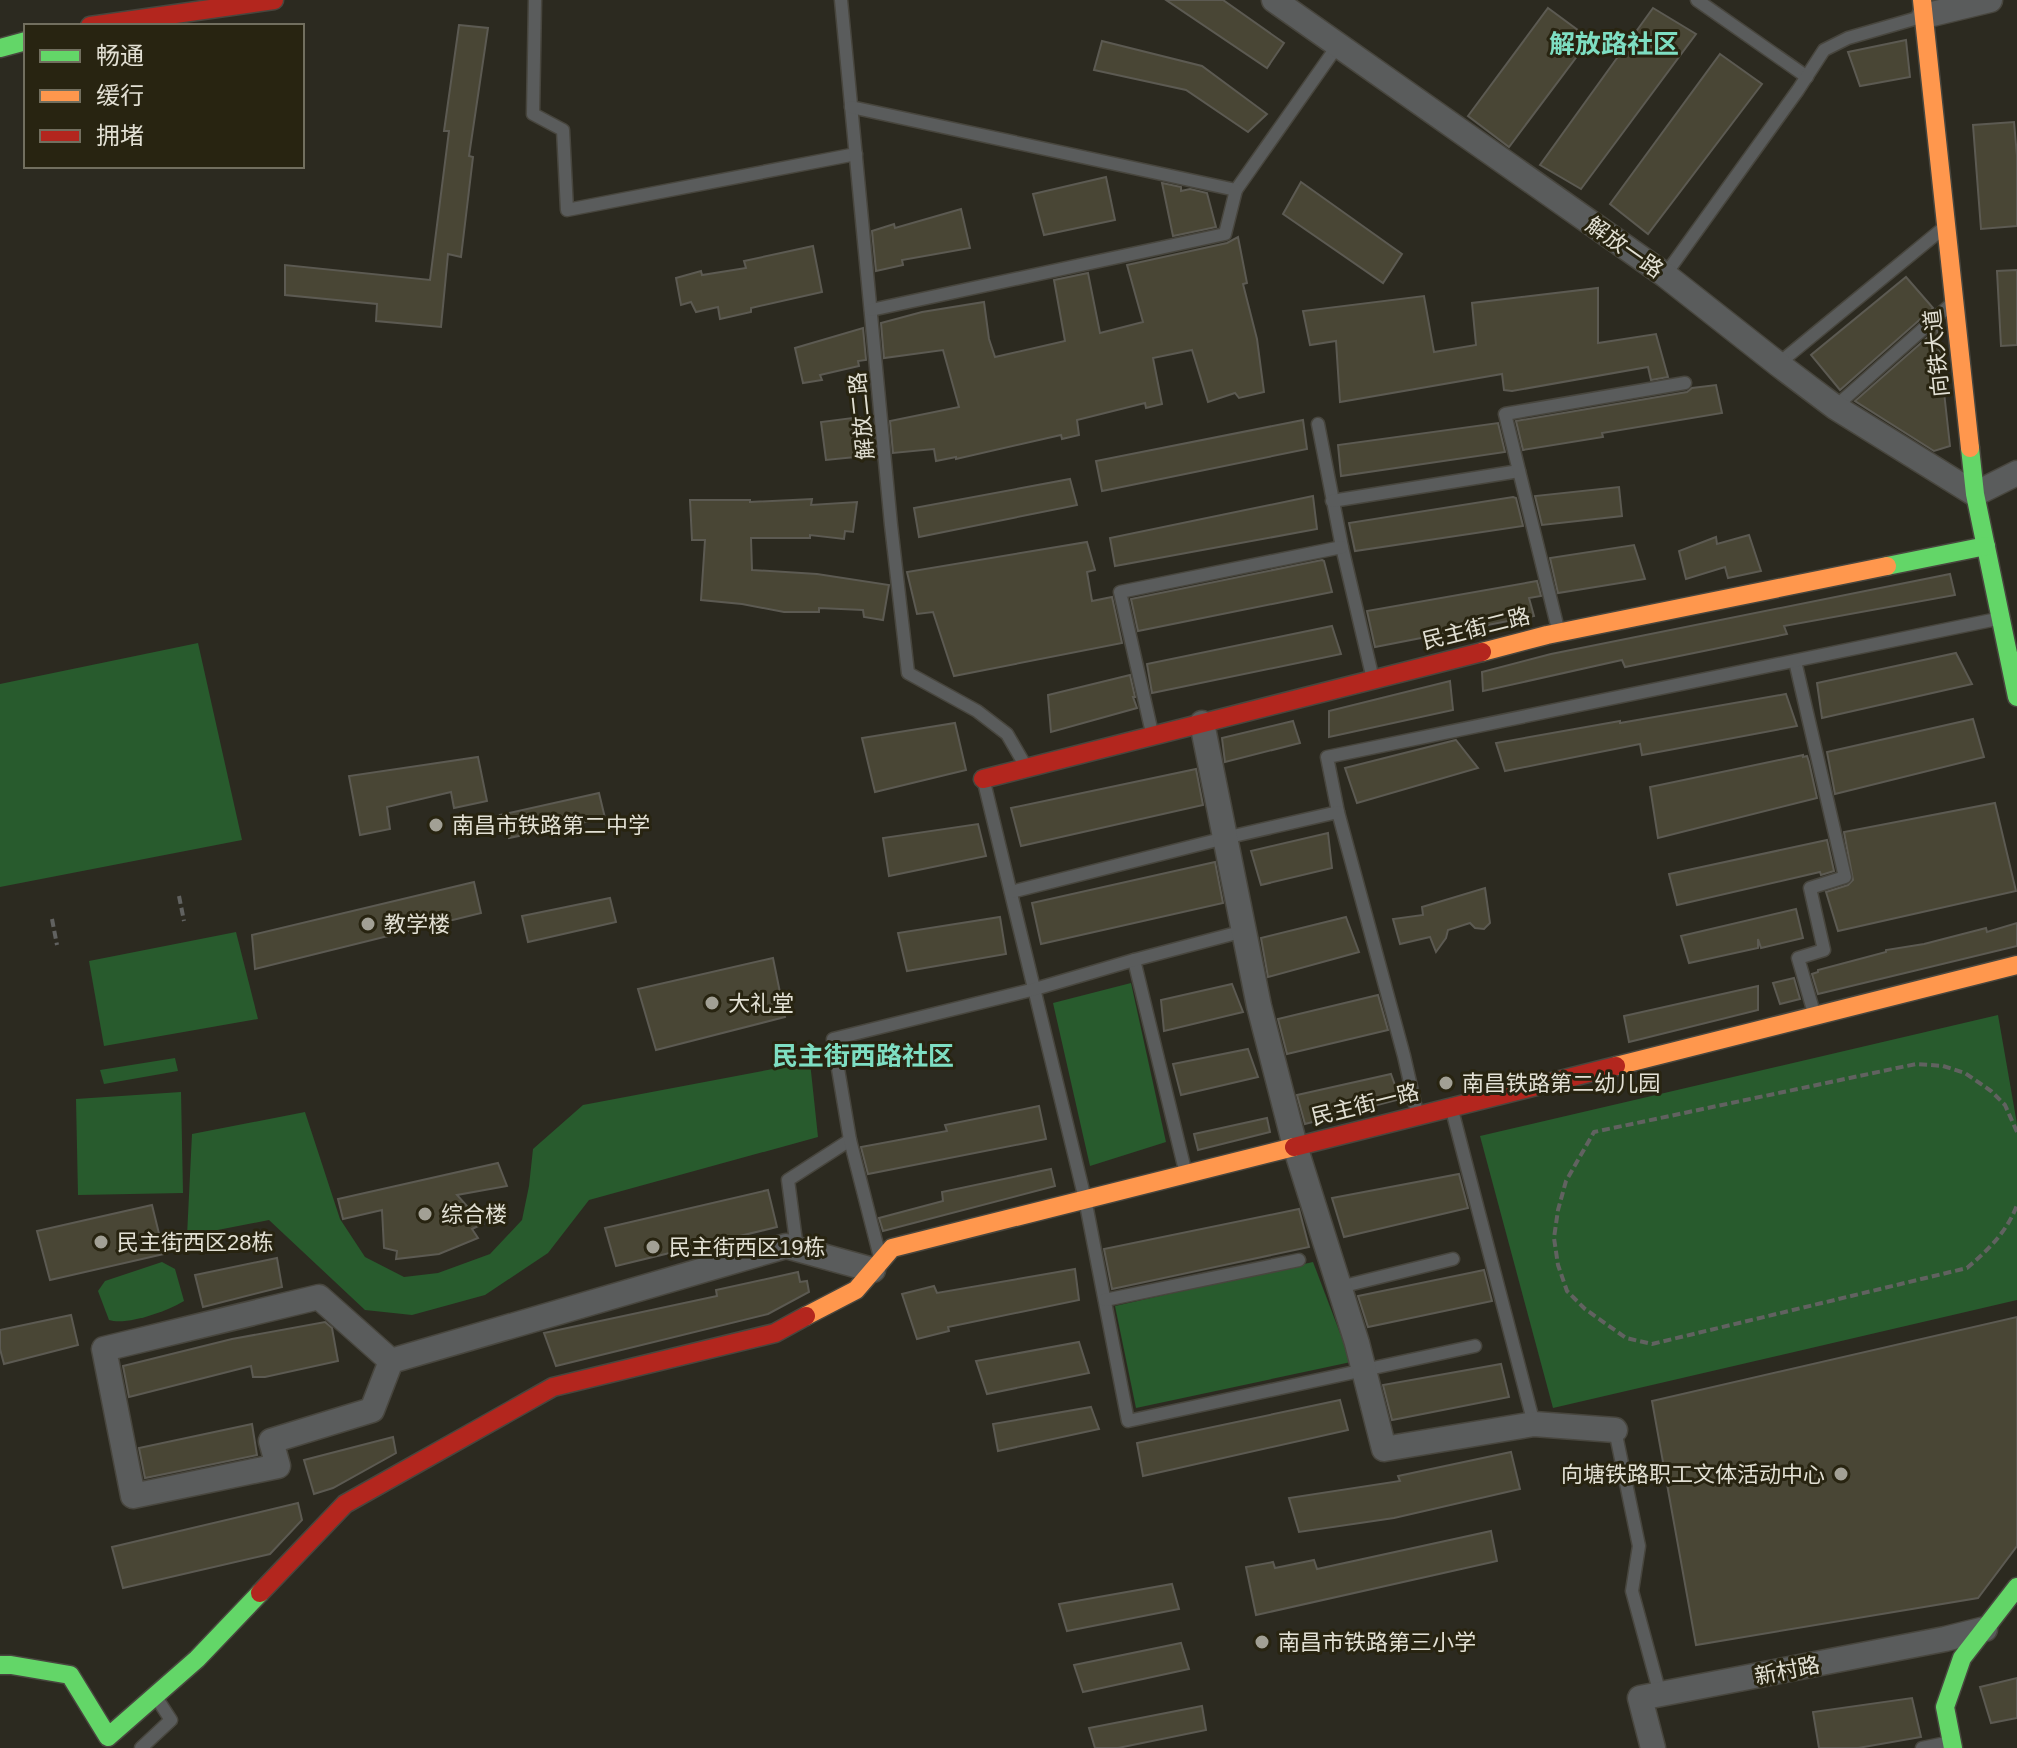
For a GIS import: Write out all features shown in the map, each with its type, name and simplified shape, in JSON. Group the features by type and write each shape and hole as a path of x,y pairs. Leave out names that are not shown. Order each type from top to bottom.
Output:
{"street":[{"path":"105,24 274,0"},
{"name":"解放一路","path":"1274,0 1665,275 1835,407 1975,494"},
{"path":"1923,8 1990,0"},
{"name":"向铁大道","path":"1923,8 1975,494 2017,697"},
{"path":"0,48 24,42"},
{"path":"1975,494 2017,473"},
{"name":"民主街二路","path":"983,779 1559,633 1986,546"},
{"path":"1202,723 1259,1006 1295,1146 1340,1287 1384,1449 1534,1424 1615,1430"},
{"name":"民主街一路","path":"0,1665 70,1675 108,1737 197,1659 345,1504 553,1387 775,1333 856,1290 892,1248 2017,965"},
{"path":"391,1361 786,1246 877,1265"},
{"path":"319,1297 391,1361 372,1410 271,1441 278,1466 133,1496 104,1349 319,1297"},
{"path":"1952,1745 1945,1707 1962,1658 2017,1587"},
{"name":"新村路","path":"1660,1694 1985,1629"},
{"path":"1653,1748 1640,1698 1660,1694"}],"lane":[{"path":"535,0 533,114 563,130 567,210 856,154"},
{"name":"解放二路","path":"841,0 908,673 977,711 1007,734 1027,768"},
{"path":"1697,0 1807,77"},
{"path":"1665,275 1824,50 1923,8"},
{"path":"871,310 1225,234 1236,190 1338,45"},
{"path":"851,107 1236,190"},
{"path":"1778,364 1947,226"},
{"path":"1835,407 1954,301"},
{"path":"1559,633 1505,414 1685,383"},
{"path":"1318,424 1332,501 1373,679"},
{"path":"1332,501 1519,471"},
{"path":"1152,736 1120,592 1342,547"},
{"path":"1417,1116 1404,1056 1338,812 1327,757 2001,619"},
{"path":"1795,661 1845,877 1810,888 1824,950 1798,958 1815,1016"},
{"path":"983,779 1085,1199 1128,1421 1475,1346"},
{"path":"1011,892 1338,812"},
{"path":"877,1265 850,1140 833,1039 1035,989 1244,931"},
{"path":"1134,960 1186,1174"},
{"path":"1451,1107 1534,1424"},
{"path":"797,1249 788,1180 850,1140"},
{"path":"1340,1287 1453,1259"},
{"path":"1105,1300 1299,1260"},
{"path":"1615,1430 1639,1546 1632,1591 1660,1694"},
{"path":"141,1748 171,1720 155,1696"},
{"path":"1922,1748 1952,1745"}],"path":[{"path":"179,896 184,921"},
{"path":"52,919 57,945"},
{"path":"2017,1132 2005,1105 1965,1073 1943,1066 1916,1064 1594,1132 1566,1181 1554,1238 1558,1265 1567,1291 1585,1309 1626,1338 1652,1344 1967,1268 1997,1240 2017,1205"}],"green space":[{"path":"198,643 242,840 0,887 0,684"},
{"path":"236,932 258,1019 104,1046 89,961"},
{"path":"1131,983 1166,1142 1090,1166 1053,1003"},
{"path":"1998,1015 2017,1124 2017,1300 1553,1408 1480,1136"},
{"path":"175,1058 178,1071 104,1084 100,1070"},
{"path":"810,1062 818,1137 589,1200 548,1253 485,1295 412,1315 365,1310 269,1220 187,1236 192,1134 305,1112 340,1219 365,1257 404,1277 438,1273 490,1254 522,1220 533,1149 583,1105"},
{"path":"181,1092 183,1193 78,1195 76,1099"},
{"path":"162,1262 175,1269 184,1301 136,1319 109,1320 98,1291 105,1281"},
{"path":"1313,1262 1351,1362 1136,1408 1115,1306"}],"building":[{"path":"1166,0 1223,0 1284,43 1267,68"},
{"path":"1548,8 1590,39 1509,147 1468,116"},
{"path":"1653,8 1696,34 1581,189 1540,165"},
{"path":"459,25 488,28 469,156 473,157 461,257 448,254 441,327 376,321 377,304 285,295 285,265 430,280 449,131 444,131"},
{"path":"1906,40 1910,77 1860,86 1848,52"},
{"path":"1102,41 1202,66 1267,114 1248,132 1186,90 1094,70"},
{"path":"1720,54 1762,84 1648,234 1610,204"},
{"path":"2014,122 2017,226 1981,229 1973,125"},
{"path":"1106,177 1115,220 1044,235 1033,194"},
{"path":"1301,182 1402,254 1383,283 1283,214"},
{"path":"1162,183 1181,187 1181,191 1190,189 1207,193 1216,227 1173,236"},
{"path":"961,209 970,248 902,260 903,265 876,271 872,231 894,224 895,228"},
{"path":"1238,237 1247,283 1243,284 1257,339 1264,392 1239,398 1235,393 1208,402 1192,350 1153,358 1162,404 1146,408 1145,403 1077,420 1079,435 1062,439 1061,435 936,461 934,449 893,453 890,421 959,407 943,350 884,358 881,323 922,312 984,302 995,357 1065,341 1054,280 1088,273 1100,333 1143,322 1127,265 1227,243"},
{"path":"813,246 822,292 751,308 751,312 720,319 718,307 696,312 691,302 681,305 676,278 701,271 702,275 746,268 744,261"},
{"path":"2017,270 2017,345 2001,346 1997,271"},
{"path":"1906,277 1933,308 1840,390 1811,355"},
{"path":"1598,288 1598,343 1656,334 1668,377 1651,380 1648,367 1512,391 1504,390 1502,374 1340,402 1336,341 1310,345 1303,311 1424,296 1434,352 1476,345 1472,303"},
{"path":"863,328 866,360 858,361 859,366 820,375 822,380 803,383 795,348"},
{"path":"1937,329 1950,446 1934,451 1855,401"},
{"path":"1716,385 1722,413 1523,450 1516,421"},
{"path":"860,417 861,427 872,425 875,455 826,460 821,422"},
{"path":"1303,420 1307,449 1102,491 1096,461"},
{"path":"1498,423 1505,452 1341,476 1338,445"},
{"path":"1070,479 1077,505 919,537 914,508"},
{"path":"1619,487 1622,516 1542,525 1535,496"},
{"path":"1313,496 1317,529 1115,566 1110,538"},
{"path":"1516,498 1523,526 1355,551 1349,523"},
{"path":"812,499 811,505 857,502 853,532 845,531 844,539 810,535 810,538 751,538 752,570 817,574 889,585 883,620 864,617 863,610 819,608 819,612 784,612 701,600 705,540 692,540 690,500 750,502"},
{"path":"1749,535 1761,571 1728,578 1725,567 1686,579 1679,551 1716,537 1717,544"},
{"path":"1087,542 1095,570 1087,572 1092,601 1112,597 1122,643 954,676 933,612 917,614 907,572"},
{"path":"1634,545 1645,579 1558,593 1550,558"},
{"path":"1322,560 1332,592 1138,631 1131,599"},
{"path":"1950,574 1955,595 1784,626 1787,634 1625,667 1622,660 1483,691 1482,672 1551,654"},
{"path":"1537,581 1541,596 1529,598 1534,616 1375,647 1367,611"},
{"path":"1332,626 1341,654 1152,693 1147,664"},
{"path":"1956,653 1972,684 1822,718 1817,683"},
{"path":"1130,675 1137,708 1051,732 1048,695"},
{"path":"1450,681 1453,710 1329,737 1329,711"},
{"path":"1786,694 1797,726 1642,755 1640,744 1505,771 1496,743 1620,721"},
{"path":"1973,719 1984,757 1835,794 1827,752"},
{"path":"1293,721 1300,743 1225,762 1222,738"},
{"path":"955,723 966,770 875,792 862,738"},
{"path":"1456,740 1478,768 1357,803 1345,768"},
{"path":"1803,755 1809,762 1817,798 1658,838 1650,787"},
{"path":"478,757 487,801 454,808 451,792 387,807 390,829 360,835 349,776"},
{"path":"1196,769 1203,805 1021,846 1011,808"},
{"path":"599,793 605,818 509,838 500,815"},
{"path":"1995,803 2016,891 1838,931 1826,892 1848,885 1853,880 1844,832"},
{"path":"978,824 986,856 889,876 883,838"},
{"path":"1328,833 1332,868 1261,885 1251,851"},
{"path":"1827,840 1834,871 1677,905 1669,874"},
{"path":"1215,862 1223,903 1041,944 1032,903"},
{"name":"教学楼","path":"474,882 481,913 255,969 252,935"},
{"path":"1485,888 1490,923 1484,929 1475,928 1470,923 1448,930 1436,952 1430,937 1400,944 1393,919 1423,915 1422,907"},
{"path":"610,898 616,922 528,942 522,916"},
{"path":"1796,909 1803,938 1761,948 1758,939 1758,948 1689,963 1681,936"},
{"path":"1000,917 1006,954 907,971 898,933"},
{"path":"1346,917 1359,952 1268,977 1261,938"},
{"path":"2017,923 2017,946 1818,994 1812,974 1818,970 1886,950 1986,928 1987,932"},
{"name":"大礼堂","path":"773,958 785,1017 656,1050 638,989"},
{"path":"1794,978 1800,999 1780,1004 1773,983"},
{"path":"1232,984 1243,1012 1164,1031 1161,1000"},
{"path":"1758,986 1758,1010 1629,1042 1624,1016"},
{"path":"1378,995 1388,1030 1287,1054 1278,1019"},
{"path":"1248,1049 1258,1077 1181,1095 1173,1064"},
{"path":"1391,1074 1400,1099 1305,1124 1297,1095"},
{"path":"1039,1106 1046,1139 868,1174 861,1147 947,1131 945,1125"},
{"path":"1267,1118 1270,1132 1198,1150 1194,1134"},
{"name":"综合楼","path":"498,1163 507,1186 457,1195 483,1224 472,1229 478,1238 439,1254 396,1259 397,1251 384,1248 382,1210 343,1219 338,1199"},
{"path":"1051,1169 1055,1186 883,1231 879,1218 943,1201 942,1192"},
{"path":"1459,1174 1468,1208 1344,1237 1332,1198"},
{"name":"民主街西区19栋","path":"768,1190 777,1227 616,1266 605,1228"},
{"name":"民主街西区28栋","path":"152,1205 164,1254 50,1280 37,1231"},
{"path":"1299,1209 1309,1247 1112,1289 1104,1249"},
{"path":"277,1258 282,1287 203,1307 195,1275"},
{"path":"1075,1269 1079,1300 948,1327 949,1331 917,1339 902,1294 934,1286 937,1293"},
{"path":"1484,1270 1492,1301 1368,1327 1358,1296"},
{"path":"798,1272 800,1282 807,1281 809,1292 768,1314 556,1366 544,1333 717,1296 716,1290"},
{"path":"71,1315 78,1345 4,1364 0,1330"},
{"name":"向塘铁路职工文体活动中心","path":"2017,1317 2017,1546 1978,1598 1696,1645 1652,1401"},
{"path":"325,1322 332,1328 338,1361 265,1377 253,1377 251,1366 129,1397 123,1366 232,1339"},
{"path":"1079,1342 1089,1373 987,1394 976,1361"},
{"path":"1501,1364 1509,1397 1392,1420 1383,1385"},
{"path":"1340,1400 1348,1430 1143,1476 1137,1443"},
{"path":"1091,1407 1099,1429 998,1451 993,1424"},
{"path":"252,1424 257,1455 145,1478 139,1448"},
{"path":"393,1437 396,1453 333,1488 314,1494 304,1460"},
{"path":"1511,1452 1520,1489 1394,1518 1299,1532 1289,1498 1400,1481 1398,1476"},
{"path":"298,1503 302,1520 270,1554 123,1588 112,1547"},
{"path":"1491,1531 1497,1561 1256,1615 1246,1567 1273,1562 1275,1568 1314,1560 1317,1569"},
{"path":"1172,1584 1179,1609 1067,1631 1059,1604"},
{"path":"1181,1643 1189,1669 1083,1692 1074,1665"},
{"path":"2017,1678 2017,1718 1991,1723 1980,1687"},
{"path":"1912,1698 1921,1737 1858,1748 1819,1748 1813,1712"},
{"path":"1202,1706 1206,1730 1118,1748 1095,1748 1089,1728"}],"traffic: fast":[{"path":"0,48 24,42"},
{"path":"1970,448 1975,494 2017,697"},
{"path":"1887,566 1986,546"},
{"path":"1953,1748 1945,1707 1962,1658 2017,1587"},
{"path":"0,1665 70,1675 108,1737 197,1659 260,1593"}],"traffic: slow":[{"path":"1922,0 1970,448"},
{"path":"1482,652 1547,635 1887,566"},
{"path":"1616,1066 2017,965"},
{"path":"806,1316 856,1290 892,1248 1294,1147"}],"traffic: jam":[{"path":"104,24 274,0"},
{"path":"983,779 1482,652"},
{"path":"1294,1147 1616,1066"},
{"path":"260,1593 345,1504 553,1387 775,1333 806,1316"}],"place":[{"name":"南昌市铁路第二中学","path":"436,825"},
{"name":"教学楼","path":"368,924"},
{"name":"大礼堂","path":"712,1003"},
{"name":"南昌铁路第二幼儿园","path":"1446,1083"},
{"name":"综合楼","path":"425,1214"},
{"name":"民主街西区28栋","path":"101,1242"},
{"name":"民主街西区19栋","path":"653,1247"},
{"name":"向塘铁路职工文体活动中心","path":"1841,1474"},
{"name":"南昌市铁路第三小学","path":"1262,1642"}],"district":[{"name":"解放路社区","path":"1614,44"},
{"name":"民主街西路社区","path":"863,1056"}]}
